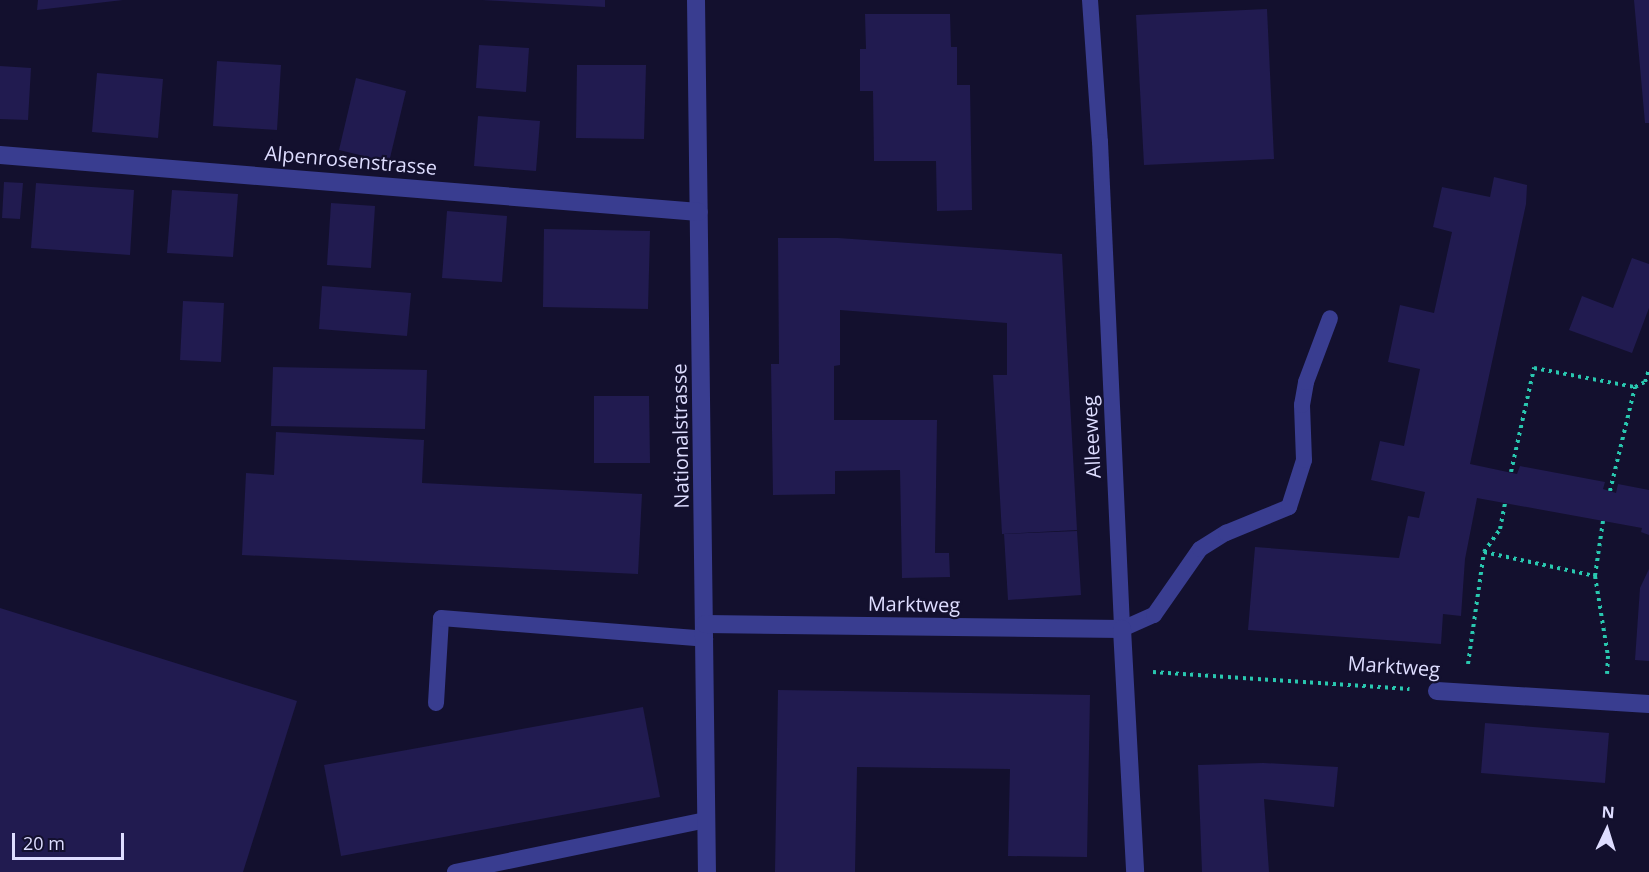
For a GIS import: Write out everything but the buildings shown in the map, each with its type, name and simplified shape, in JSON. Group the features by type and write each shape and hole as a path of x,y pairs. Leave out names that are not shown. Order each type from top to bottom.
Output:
{"street":[{"name":"Nationalstrasse","path":"696,0 707,872"},
{"name":"Alpenrosenstrasse","path":"0,155 699,212"},
{"name":"Marktweg","path":"705,632 1122,629"},
{"name":"Alleeweg","path":"1122,629 1135,872"},
{"name":"Marktweg","path":"1437,691 1649,704"}],"lane":[{"name":"Alleeweg","path":"1090,0 1101,154 1122,629"},
{"path":"1122,629 1154,615 1200,549 1226,533 1289,507 1304,460 1302,405 1306,382 1330,318"},
{"path":"436,704 441,618 705,632"},
{"path":"455,872 707,820"}],"path":[{"path":"1511,472 1534,368 1635,387 1645,382 1649,370"},
{"path":"1610,491 1635,387"},
{"path":"1466,693 1472,623 1484,552 1500,529 1505,503"},
{"path":"1603,521 1595,576 1608,667"},
{"path":"1484,552 1595,576"},
{"name":"Marktweg","path":"1143,672 1437,691"}]}
